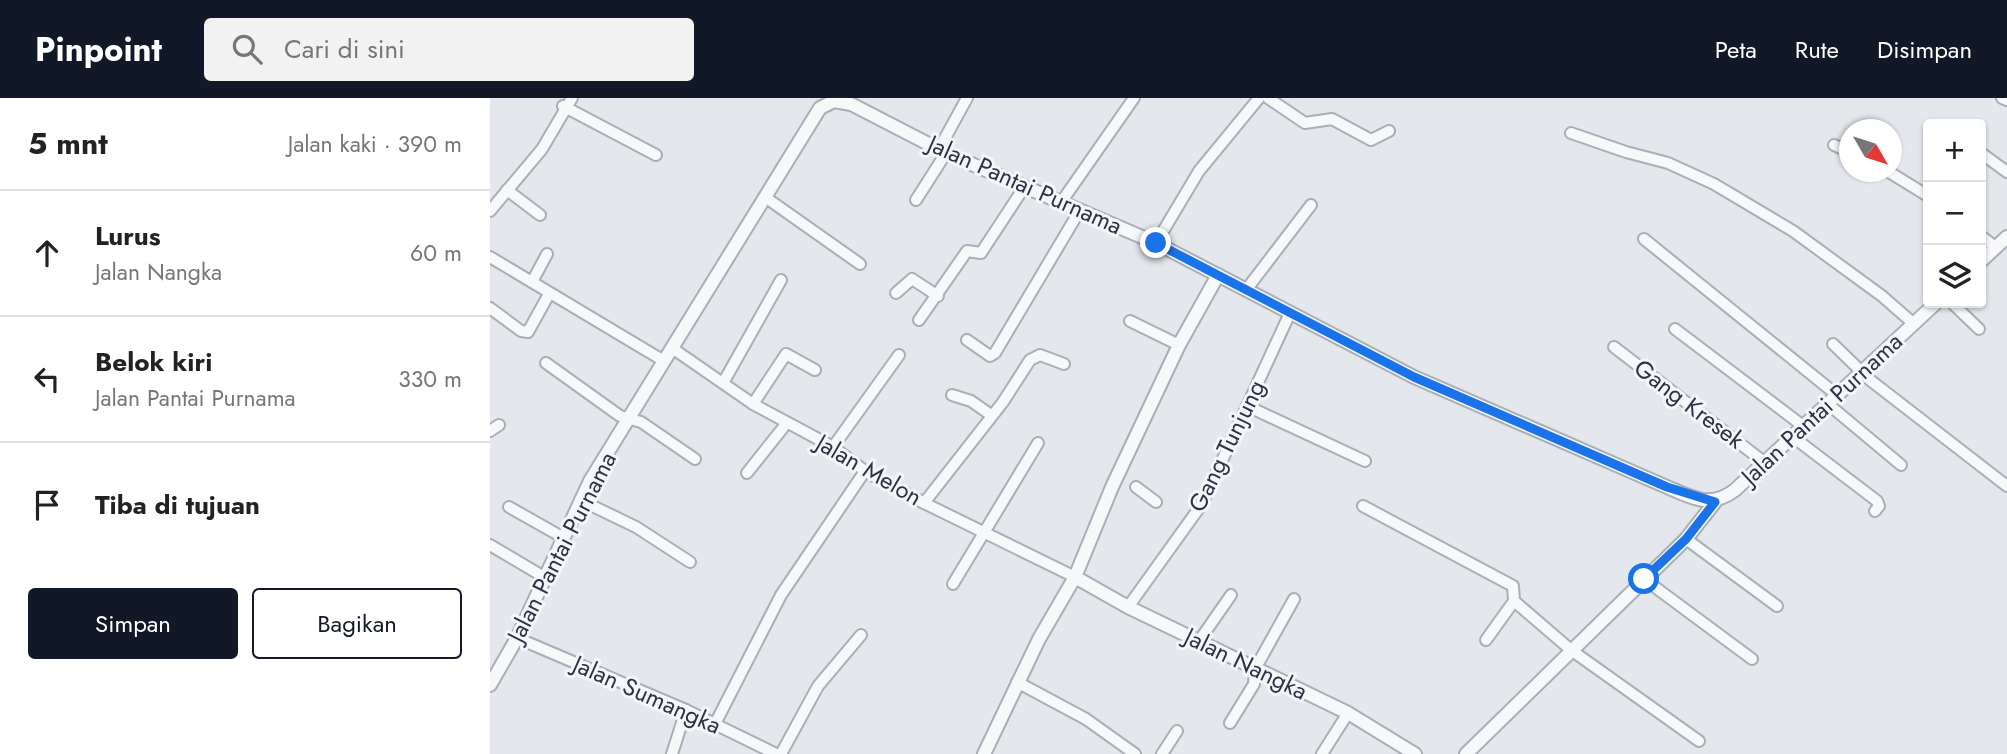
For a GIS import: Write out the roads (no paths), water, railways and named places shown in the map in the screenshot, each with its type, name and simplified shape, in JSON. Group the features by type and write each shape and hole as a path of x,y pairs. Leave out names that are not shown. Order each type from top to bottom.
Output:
{"street":[{"path":"916,201 967,98"},
{"path":"1062,201 1134,98"},
{"path":"1156,243 1199,171 1259,98"},
{"path":"1268,98 1305,123 1332,119 1371,140 1389,131"},
{"name":"Jalan Pantai Purnama","path":"490,685 517,638 580,500 820,108 834,99 851,104 942,151 1156,243 1414,377 1667,487 1715,502 1735,490 1931,308"},
{"path":"490,211 542,149 566,104 656,155"},
{"path":"1571,133 1668,163 1714,184 1793,231 1882,296 1914,324"},
{"path":"1834,145 1839,147"},
{"path":"1986,157 2007,172"},
{"path":"1902,180 1923,193"},
{"path":"919,320 968,250 981,253 1025,186"},
{"path":"507,190 540,215"},
{"path":"765,197 860,264"},
{"path":"1246,290 1311,205"},
{"path":"967,340 990,356 995,353 1080,210"},
{"path":"1986,256 2007,237"},
{"path":"1644,239 1833,399 1900,465"},
{"path":"1986,240 1996,247"},
{"path":"532,282 547,254"},
{"path":"490,257 664,361"},
{"path":"984,754 1017,682 1075,577 1112,486 1179,345 1218,275"},
{"path":"896,293 912,279 938,296"},
{"path":"723,383 781,280"},
{"path":"490,308 522,331 528,332 550,294"},
{"path":"1957,308 1979,329"},
{"name":"Gang Tunjung","path":"1128,607 1202,504 1290,313"},
{"path":"1130,321 1179,345"},
{"path":"1675,329 1803,426"},
{"path":"1833,344 1870,380 2007,486"},
{"name":"Gang Kresek","path":"1614,347 1764,462"},
{"name":"Jalan Melon","path":"672,348 753,404 833,447 865,471 1075,577"},
{"path":"753,404 786,354 815,370"},
{"path":"833,447 899,355"},
{"path":"924,503 1035,356 1040,355 1064,364"},
{"path":"546,363 620,416 641,422 695,458"},
{"path":"952,395 971,401 991,415"},
{"path":"1247,406 1365,461"},
{"path":"747,473 786,424"},
{"path":"1793,437 1877,501 1879,506 1875,512"},
{"path":"953,584 1038,443"},
{"path":"715,724 781,595 865,471"},
{"path":"1136,487 1157,502"},
{"path":"580,500 636,527 690,562"},
{"path":"1466,754 1686,539 1715,502"},
{"path":"509,506 562,537"},
{"path":"1363,506 1510,584 1515,590 1514,601 1486,640"},
{"path":"1686,539 1777,606"},
{"path":"490,545 544,577"},
{"name":"Jalan Nangka","path":"1075,577 1128,607 1348,713 1415,754"},
{"path":"1644,579 1752,659"},
{"path":"1199,641 1231,595"},
{"path":"1230,723 1254,684 1255,669 1294,599"},
{"path":"1514,601 1571,650 1699,741"},
{"path":"779,754 818,686 861,635"},
{"name":"Jalan Sumangka","path":"517,638 686,710 779,754"},
{"path":"1017,682 1086,719 1135,754"},
{"path":"672,754 686,710"},
{"path":"1322,754 1348,713"},
{"path":"1162,754 1177,732"}]}
